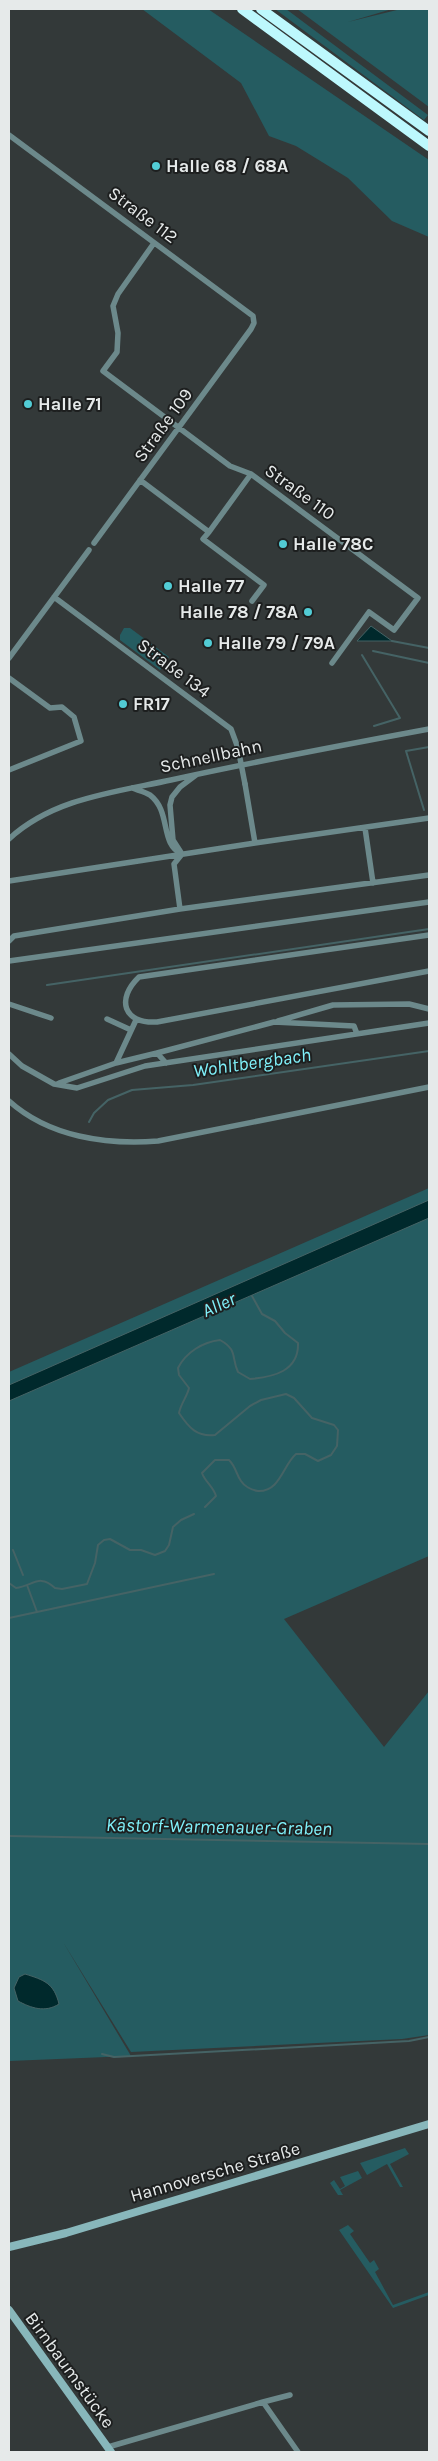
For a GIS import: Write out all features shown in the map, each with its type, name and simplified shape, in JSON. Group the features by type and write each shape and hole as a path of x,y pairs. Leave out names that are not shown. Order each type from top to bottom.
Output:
{"highway":[{"path":"242,9 429,146"},
{"path":"261,9 429,131"}],"street":[{"name":"Straße 112","path":"9,135 248,311 253,316 254,323"},
{"name":"Straße 110","path":"154,242 118,294 113,306 118,333 117,352 103,371 230,466 251,474 418,598 394,630 369,612 332,663"},
{"name":"Straße 109","path":"94,543 254,323"},
{"path":"251,474 203,540 264,585 252,601"},
{"path":"140,480 208,532"},
{"path":"9,658 89,550"},
{"name":"Straße 134","path":"54,597 231,729 238,748 246,784 255,843"},
{"path":"9,678 50,708 62,707 74,717 81,741 9,769"},
{"name":"Schnellbahn","path":"9,838 40,817 65,805 89,797 198,773 429,729"},
{"path":"182,854 173,840 170,805 172,797 180,787 198,773"},
{"path":"132,788 150,795 164,812 169,843 174,850 182,854"},
{"path":"9,881 429,818"},
{"path":"365,828 373,883"},
{"path":"180,910 174,864 182,854"},
{"path":"9,941 14,936 180,910 429,875"},
{"path":"9,960 429,902"},
{"path":"429,935 139,977 129,987 124,999 128,1011 136,1020 144,1023 157,1022 429,971"},
{"path":"9,1004 51,1018"},
{"path":"57,1084 116,1063 333,1005 409,1004 429,1009"},
{"path":"107,1019 131,1030"},
{"path":"116,1063 136,1020"},
{"path":"274,1022 354,1026 357,1034"},
{"path":"9,1054 22,1066 57,1084 77,1088 146,1066 429,1023"},
{"path":"157,1053 166,1063"},
{"path":"9,1101 36,1120 58,1130 99,1140 139,1142 158,1141 429,1087"},
{"name":"Hannoversche Straße","path":"9,2247 66,2233 429,2124"},
{"name":"Birnbaumstücke","path":"9,2310 110,2450 290,2395"},
{"path":"263,2402 298,2452"}],"shaded area":[{"path":"142,9 208,9 429,160 429,237 392,221 348,178 296,146 269,136 241,83"},
{"path":"275,9 286,9 428,115 424,120"},
{"path":"297,9 392,9 348,22 401,9 429,9 429,107"},
{"path":"124,628 130,628 169,657 160,670 120,640 120,635"},
{"path":"429,1188 429,1556 284,1619 384,1747 429,1691 429,2035 402,2039 131,2052 63,1942 131,2056 9,2061 9,1372"},
{"path":"405,2148 409,2154 390,2164 403,2187 400,2187 387,2164 367,2175 360,2163"},
{"path":"358,2171 362,2178 340,2190 343,2195 338,2195 330,2183 334,2180 340,2189 345,2186 340,2177"},
{"path":"348,2225 354,2231 350,2234 370,2263 374,2260 379,2269 375,2272 393,2305 429,2292 429,2295 393,2308 339,2230"}],"water":[{"path":"371,626 392,641 357,641"},
{"name":"Aller","path":"429,1200 429,1218 9,1401 9,1385"},
{"path":"25,1974 47,1983 54,1991 59,2004 54,2007 38,2009 18,2001 14,1988 19,1977"}],"waterway":[{"path":"392,641 429,648"},
{"path":"373,651 429,663"},
{"path":"362,655 400,718 374,726"},
{"path":"424,810 406,751 429,747"},
{"path":"47,985 429,929"},
{"name":"Wohltbergbach","path":"89,1122 94,1113 108,1100 132,1090 193,1085 429,1051"},
{"path":"205,1507 216,1496 202,1473 215,1460 229,1460 242,1483 248,1488 258,1491 265,1490 276,1483 296,1454 305,1454 318,1461 331,1455 337,1446 338,1430 334,1425 312,1418 294,1398 286,1394 261,1400 250,1406 215,1435 198,1433 186,1423 179,1413 189,1388 179,1375 178,1368 190,1353 207,1343 220,1340 226,1344 232,1351 238,1372 250,1379 283,1371 294,1360 298,1343 285,1333 275,1321 262,1314 252,1296"},
{"path":"9,1583 16,1588 45,1581 55,1588 62,1589 87,1584 95,1563 98,1545 104,1540 110,1539 130,1550 141,1550 155,1555 165,1551 169,1545 173,1527 181,1520 194,1514"},
{"path":"13,1550 23,1575"},
{"path":"9,1618 214,1574"},
{"path":"27,1585 37,1612"},
{"name":"Kästorf-Warmenauer-Graben","path":"9,1836 429,1844"},
{"path":"102,2054 114,2057 409,2041 429,2037"}],"place":[{"name":"Halle 68 / 68A","path":"156,166"},
{"name":"Halle 71","path":"28,404"},
{"name":"Halle 78C","path":"283,544"},
{"name":"Halle 77","path":"168,586"},
{"name":"Halle 78 / 78A","path":"308,612"},
{"name":"Halle 79 / 79A","path":"208,643"},
{"name":"FR17","path":"123,704"}]}
